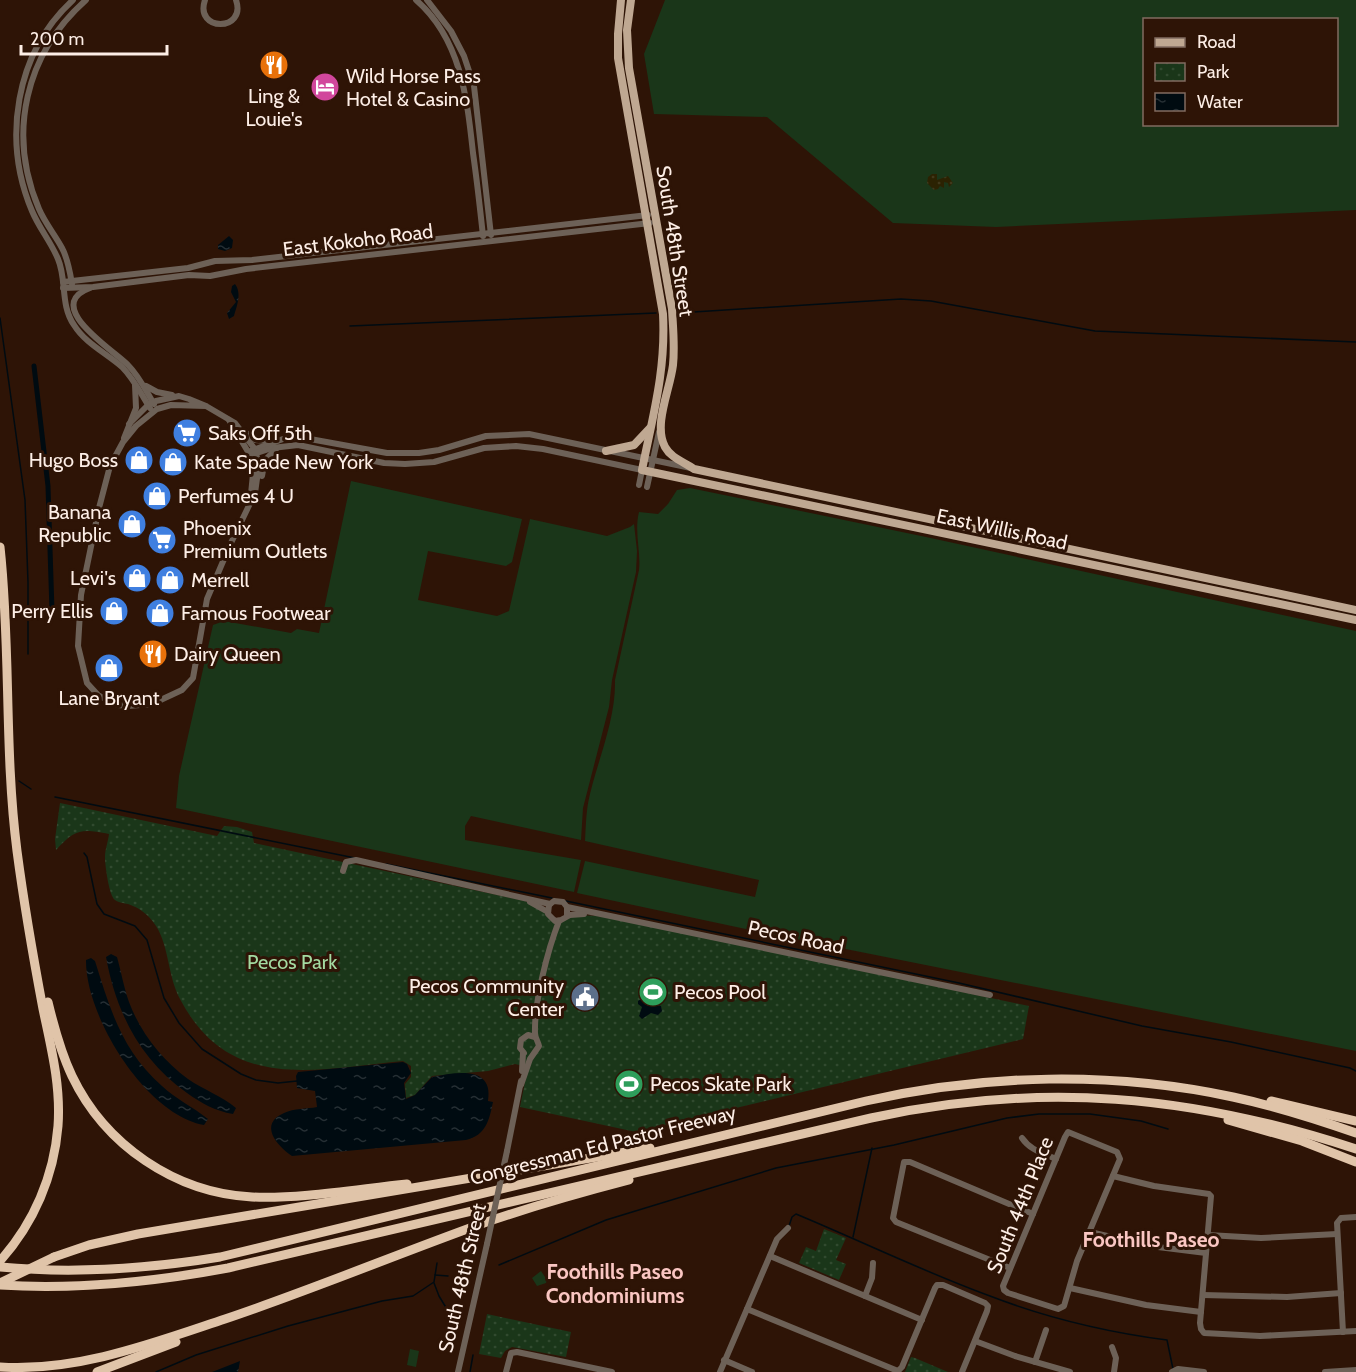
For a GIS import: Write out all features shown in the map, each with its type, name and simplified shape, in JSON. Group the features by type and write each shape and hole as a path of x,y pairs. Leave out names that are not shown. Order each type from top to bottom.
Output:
{"highway":[{"path":"0,547 5,589 13,815 27,919 56,1075 59,1118 54,1155 37,1207 22,1233 0,1261"},
{"path":"27,919 55,1028 73,1078 92,1109 109,1130 137,1155 159,1169 209,1190 260,1197 475,1177"},
{"name":"Congressman Ed Pastor Freeway","path":"0,1268 61,1271 114,1269 167,1265 219,1257 883,1097 1006,1080 1068,1079 1175,1087 1236,1097 1356,1133"},
{"name":"Congressman Ed Pastor Freeway","path":"0,1284 53,1286 115,1284 211,1272 613,1177 725,1154 888,1114 966,1102 1063,1097 1167,1104 1271,1123 1356,1149"},
{"path":"1236,1097 1277,1102 1356,1121"},
{"path":"1167,1104 1267,1130 1356,1162"},
{"path":"0,1284 54,1257 89,1245 138,1234 719,1136"},
{"path":"0,1367 38,1370 83,1365 253,1310 514,1213 725,1154"},
{"path":"97,1372 226,1323 253,1310"}],"main road":[{"name":"South 48th Street","path":"621,0 618,58 663,314 664,340 660,382 642,470"},
{"name":"South 48th Street","path":"631,0 627,30 629,68 672,309 673,366 659,432"},
{"path":"606,451 634,445 651,427"},
{"path":"659,432 669,453 694,469"},
{"name":"East Willis Road","path":"694,469 1356,610"},
{"name":"East Willis Road","path":"642,470 1356,620"},
{"path":"1142,575 1144,565"}],"street":[{"path":"73,0 47,30 24,76 18,102 22,186 36,220 59,260 69,318 76,330 128,374 155,410"},
{"path":"205,0 203,10 206,16 214,24 220,25 231,21 235,16 238,7 236,0"},
{"path":"416,0 433,18 446,38 458,64 466,90 484,242"},
{"path":"427,0 451,31 464,56 474,86 492,241"},
{"path":"72,284 67,259 39,210 30,186 20,144 26,105 41,56 53,35 82,1"},
{"name":"East Kokoho Road","path":"63,285 192,267 215,261 246,261 491,233 656,218"},
{"name":"East Kokoho Road","path":"72,284 93,287 210,276 246,269 492,241 646,219"},
{"path":"310,254 311,262"},
{"path":"192,267 193,276"},
{"path":"93,287 81,292 77,297 74,302 74,312 83,326 128,364 142,382 150,403"},
{"path":"128,374 135,384 136,408 123,442 110,466 95,522 81,595 78,634 78,646 87,682 98,695 107,700 128,706 152,704 182,690 193,678 207,599 260,485 265,460 280,446"},
{"path":"142,382 157,392 179,396 206,406 240,429 252,452 259,478 255,493"},
{"path":"129,424 150,403 179,396"},
{"path":"123,442 136,426 155,410 171,405 206,406"},
{"path":"229,420 252,452 253,474 250,504"},
{"name":"East Willis Road","path":"240,429 258,441 283,438 315,439 387,453 408,454 439,450 492,436 529,434 694,469"},
{"name":"South 48th Street","path":"647,487 659,432"},
{"path":"252,452 283,438"},
{"path":"543,449 545,438"},
{"path":"252,452 298,445 317,447 374,461 420,464 475,450 502,446 543,449 642,470"},
{"path":"439,450 441,460"},
{"name":"South 48th Street","path":"639,484 642,470"},
{"path":"343,871 346,862 356,860 550,904 562,902 567,906 567,915 560,921 551,944 536,1012 535,1037 539,1046 532,1054 523,1053 519,1044 526,1036 536,1012"},
{"path":"522,897 548,912 552,919 551,944"},
{"path":"548,912 550,904"},
{"name":"Pecos Road","path":"567,906 990,995"},
{"name":"Pecos Road","path":"567,915 595,913"},
{"path":"552,919 560,921"},
{"path":"526,1036 535,1037"},
{"name":"South 48th Street","path":"521,1085 523,1053"},
{"name":"South 48th Street","path":"458,1372 521,1085 532,1054"},
{"name":"South 44th Place","path":"1070,1288 1061,1309 1004,1290 1010,1268 1068,1132 1117,1152 1120,1155 1113,1176"},
{"path":"1022,1138 1035,1150 1056,1159"},
{"path":"1010,1268 896,1222 893,1218 904,1162 910,1162 1033,1214"},
{"path":"1201,1312 1136,1304 1070,1288 1077,1261 1113,1176 1211,1196 1203,1295 1200,1323 1202,1331 1208,1334 1260,1336 1356,1331"},
{"path":"1343,1332 1338,1220 1356,1217"},
{"path":"720,1372 777,1239 788,1228"},
{"path":"1090,1232 1158,1247 1206,1253"},
{"path":"1208,1235 1261,1238 1337,1234"},
{"path":"770,1256 922,1320"},
{"path":"865,1296 872,1278 873,1263"},
{"path":"747,1309 898,1371 902,1367 937,1285 943,1285 988,1306 962,1372"},
{"path":"1203,1295 1275,1298 1341,1293"},
{"path":"1035,1362 1046,1330"},
{"path":"975,1341 1070,1372"},
{"path":"1113,1347 1116,1358 1114,1372"},
{"path":"506,1372 512,1353 517,1352 612,1372"},
{"path":"724,1360 752,1372"},
{"path":"1325,1372 1356,1370"},
{"path":"1172,1371 1204,1372"}],"green space":[{"path":"665,0 1356,0 1356,210 996,227 893,223 767,117 654,114 644,54"},
{"path":"351,481 522,519 512,562 506,566 428,551 418,600 497,616 509,611 530,519 607,536 634,524 637,551 636,572 612,680 609,707 583,808 581,840 471,816 465,826 465,840 581,860 574,892 176,808 179,776 213,625 224,621 291,633 297,629 319,633"},
{"path":"690,488 1356,631 1356,1051 577,893 585,861 755,897 759,880 585,841 589,800 610,723 615,680 639,570 637,527 639,512 658,514 677,490"},
{"name":"Pecos Park","path":"60,803 217,836 224,826 237,827 252,832 254,843 525,901 544,912 546,916 565,920 592,916 642,924 1029,1006 1023,1039 636,1132 520,1107 528,1067 515,1064 488,1071 432,1076 415,1095 406,1098 405,1084 411,1077 411,1066 403,1061 307,1070 278,1069 250,1062 224,1050 200,1029 176,990 164,943 156,926 147,915 128,904 118,902 111,893 105,861 109,834 92,831 80,832 74,834 56,850 55,839"},
{"path":"824,1229 846,1238 836,1260 846,1264 839,1280 799,1263 806,1247 816,1251"},
{"path":"541,1271 547,1280 546,1283 537,1286 532,1278"},
{"path":"487,1314 571,1332 566,1357 512,1347 505,1351 501,1358 479,1354"},
{"path":"410,1349 419,1351 416,1367 407,1365"},
{"path":"911,1357 915,1358 948,1372 905,1372"}],"sand":[{"path":"937,174 937,180 948,176 953,183 949,187 948,183 944,182 944,188 940,186 934,190 927,183 928,177"}],"water":[{"path":"229,236 233,240 232,248 225,251 218,249 218,245"},
{"path":"235,284 238,300 234,316 229,319 227,313 236,302 231,292"},
{"path":"111,954 117,957 127,997 139,1024 153,1045 188,1079 236,1108 233,1114 208,1106 187,1093 170,1080 143,1050 116,997 106,957"},
{"path":"91,958 95,961 112,1012 127,1044 148,1073 167,1091 208,1119 204,1125 182,1117 161,1103 123,1060 96,1008 88,983 86,960"},
{"path":"647,981 663,985 660,999 648,997 646,999 650,1003 661,1006 662,1011 658,1015 651,1013 642,1019 639,1016 642,1007 638,1001 644,997"},
{"path":"403,1062 407,1064 411,1073 404,1083 406,1099 415,1095 432,1077 462,1073 479,1076 485,1081 488,1101 493,1102 488,1121 482,1131 466,1140 292,1156 276,1141 271,1129 276,1118 292,1110 317,1107 315,1091 297,1088 298,1072"},
{"path":"240,1361 238,1372 212,1372"}],"waterway":[{"path":"678,313 901,299 931,301 1095,331 1356,342"},
{"path":"350,326 656,313"},
{"path":"0,318 25,500 28,654"},
{"path":"34,366 48,486 52,611"},
{"path":"19,781 31,789"},
{"path":"55,797 355,858"},
{"path":"84,853 87,857 97,904 104,914 135,926 147,940 164,998 179,1023 202,1049 241,1074 256,1080 278,1083 297,1081"},
{"path":"386,864 552,898"},
{"path":"566,901 959,983 1142,1026 1231,1042 1356,1071"},
{"path":"499,1265 606,1220 776,1168 894,1145 1007,1118 1039,1114 1090,1114 1141,1121 1168,1129"},
{"path":"853,1237 872,1148"},
{"path":"789,1226 792,1217 796,1214 941,1277 1011,1304 1077,1323 1167,1340 1173,1369"},
{"path":"156,1372 196,1355 288,1326 382,1301 413,1296 434,1282 437,1263"},
{"path":"435,1275 448,1276"},
{"path":"434,1283 456,1324"},
{"path":"470,1372 473,1355"}],"place":[{"name":"Ling & Louie's","path":"274,65"},
{"name":"Wild Horse Pass Hotel & Casino","path":"325,87"},
{"name":"Saks Off 5th","path":"187,433"},
{"name":"Hugo Boss","path":"139,460"},
{"name":"Kate Spade New York","path":"173,462"},
{"name":"Perfumes 4 U","path":"157,496"},
{"name":"Banana Republic","path":"132,524"},
{"name":"Phoenix Premium Outlets","path":"162,540"},
{"name":"Levi's","path":"137,578"},
{"name":"Merrell","path":"170,580"},
{"name":"Perry Ellis","path":"114,611"},
{"name":"Famous Footwear","path":"160,613"},
{"name":"Dairy Queen","path":"153,654"},
{"name":"Lane Bryant","path":"109,668"},
{"name":"Pecos Pool","path":"653,992"},
{"name":"Pecos Community Center","path":"585,997"},
{"name":"Pecos Skate Park","path":"629,1084"}],"district":[{"name":"Foothills Paseo","path":"1151,1239"},
{"name":"Foothills Paseo Condominiums","path":"615,1283"}]}
